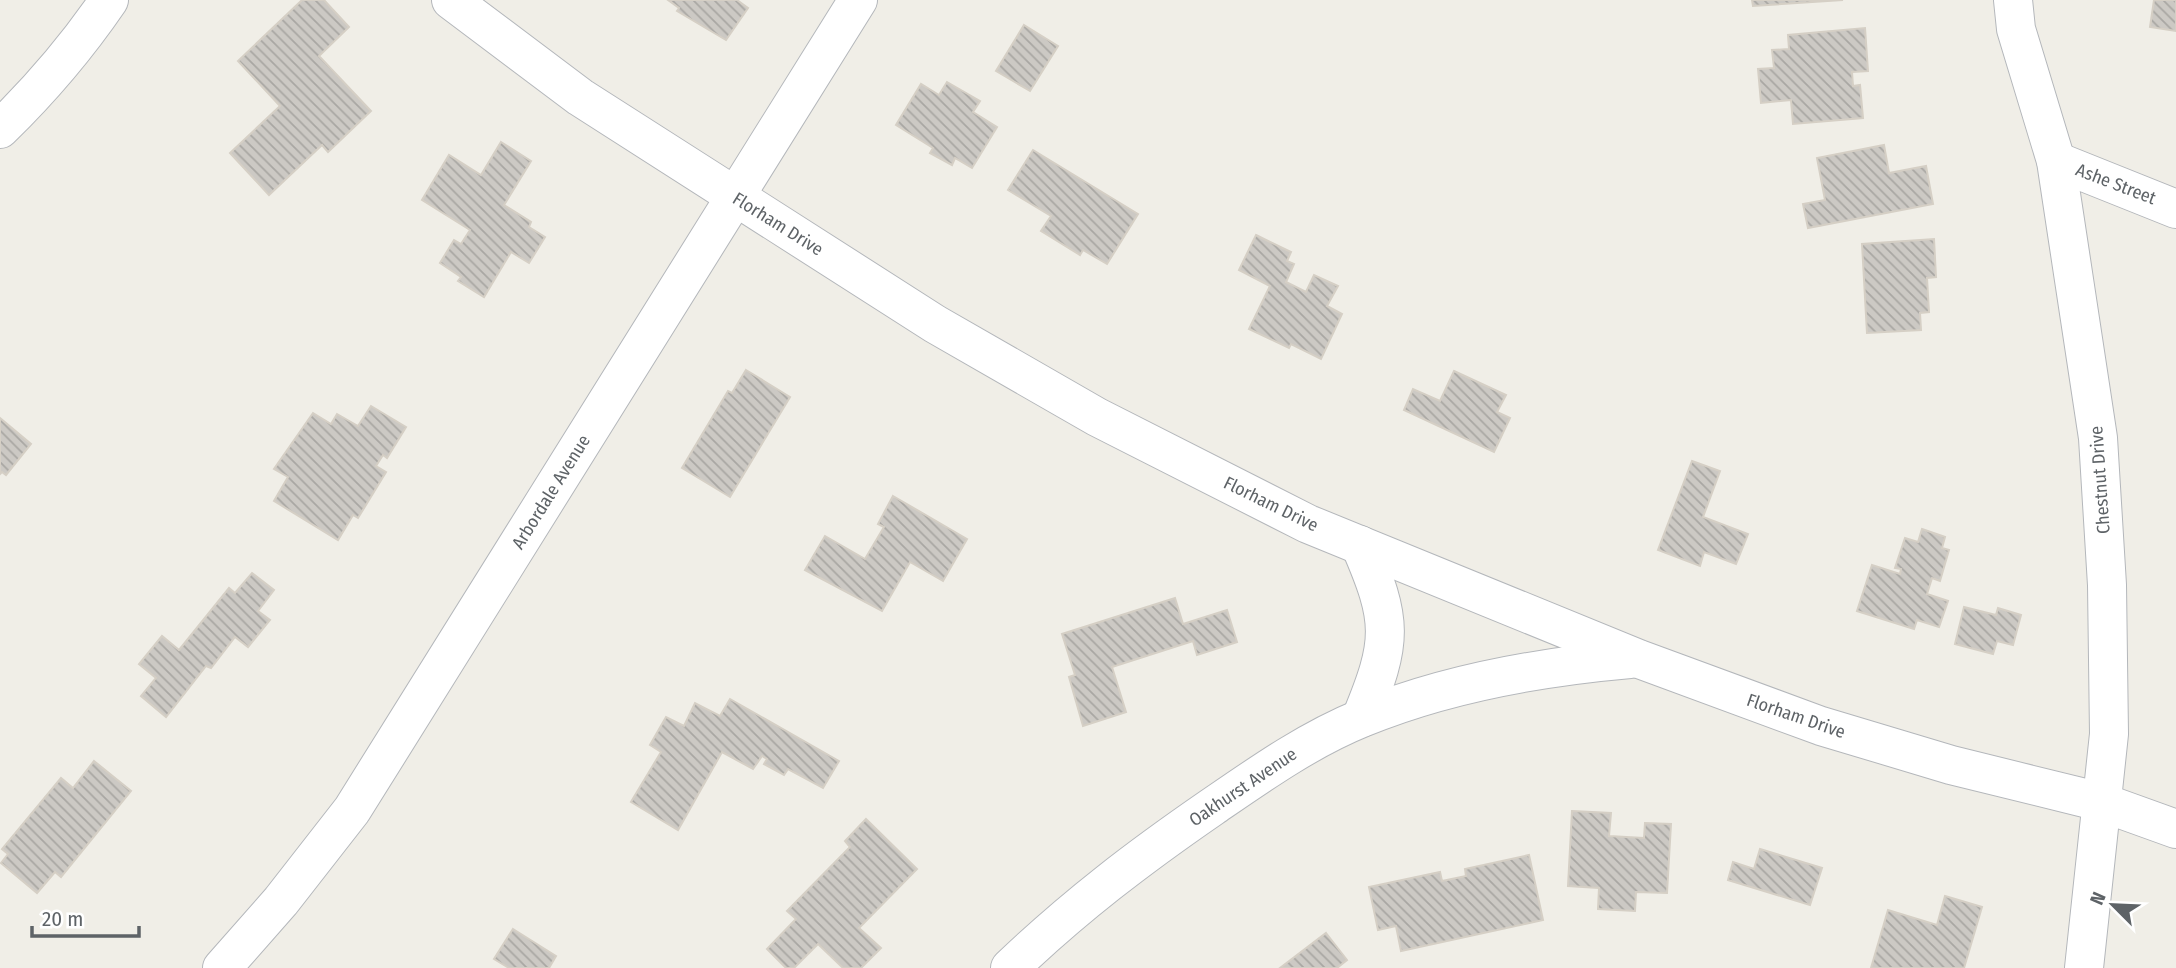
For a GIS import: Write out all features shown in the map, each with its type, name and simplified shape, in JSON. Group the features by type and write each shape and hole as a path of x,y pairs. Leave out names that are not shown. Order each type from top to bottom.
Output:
{"street":[{"path":"0,129 33,97 84,37 110,0"},
{"name":"Florham Drive","path":"451,0 580,97 936,324 1097,417 1308,524 1639,659 1821,726 1951,765 2101,802 2176,829"},
{"name":"Arbordale Avenue","path":"222,968 281,901 352,810 858,0"},
{"name":"Chestnut Drive","path":"2013,0 2016,29 2056,161 2098,438 2107,585 2109,707 2084,968"},
{"name":"Ashe Street","path":"2056,161 2176,209"},
{"path":"1360,545 1380,590 1387,624 1380,673 1361,718"},
{"name":"Oakhurst Avenue","path":"1010,968 1119,871 1288,755 1361,718 1420,698 1555,665 1639,659"}],"building":[{"path":"302,0 324,0 349,27 319,56 371,111 328,152 322,145 269,195 230,153 280,106 238,61"},
{"path":"668,0 737,0 748,8 726,40 677,11 679,8"},
{"path":"1752,0 1843,0 1753,6"},
{"path":"2154,0 2176,0 2176,31 2150,27"},
{"path":"1024,25 1058,46 1030,91 996,71"},
{"path":"1865,28 1868,71 1852,72 1853,86 1860,85 1863,118 1793,124 1791,100 1761,103 1758,69 1774,68 1772,50 1789,49 1788,35"},
{"path":"947,82 980,101 973,112 997,127 972,168 955,158 952,165 930,153 933,148 896,125 921,84 939,95"},
{"path":"501,142 531,161 504,205 531,222 529,227 545,237 529,263 511,252 484,297 458,281 461,277 440,263 454,240 461,244 470,230 422,200 449,155 481,175"},
{"path":"1884,145 1889,173 1926,166 1933,204 1808,228 1803,204 1825,200 1817,158"},
{"path":"1033,150 1138,214 1107,264 1083,250 1080,255 1041,231 1051,216 1008,190"},
{"path":"1256,235 1291,252 1287,261 1294,264 1286,282 1306,292 1314,275 1338,286 1327,306 1342,314 1321,359 1291,344 1289,348 1249,329 1270,286 1239,270"},
{"path":"1934,239 1936,277 1927,278 1929,312 1920,313 1921,330 1867,333 1862,244"},
{"path":"746,370 790,397 730,497 682,468 728,391 732,393"},
{"path":"1454,371 1506,395 1497,412 1510,418 1494,452 1404,410 1413,389 1440,401"},
{"path":"371,406 406,427 387,458 383,455 376,466 386,472 358,518 353,515 338,540 274,501 288,477 274,469 313,413 331,424 337,414 358,426"},
{"path":"0,418 31,444 6,475 2,472 0,474"},
{"path":"1692,461 1720,471 1703,517 1748,534 1736,564 1704,552 1700,566 1658,550"},
{"path":"893,496 967,539 943,581 910,562 882,611 805,570 825,536 865,559 884,527 878,524"},
{"path":"1922,529 1945,537 1942,548 1949,550 1940,581 1932,578 1927,594 1948,601 1939,627 1917,620 1914,629 1857,611 1872,565 1900,574 1901,569 1895,568 1905,538 1918,542"},
{"path":"252,573 274,590 258,611 270,620 248,647 235,637 211,668 206,666 166,717 141,696 156,678 139,664 162,636 179,650 229,588 235,593"},
{"path":"1175,598 1183,624 1227,610 1237,642 1197,655 1193,641 1112,667 1126,712 1083,726 1069,677 1075,675 1062,634"},
{"path":"1964,607 1996,615 1998,608 2021,615 2013,645 1997,641 1993,654 1955,644"},
{"path":"730,699 839,761 823,788 788,769 784,775 764,764 767,759 762,756 753,769 722,752 678,830 631,802 661,752 650,745 666,717 684,726 695,703 720,716"},
{"path":"94,761 131,791 61,877 55,872 37,893 1,863 8,854 2,849 61,778 73,788"},
{"path":"1572,811 1611,813 1609,836 1644,838 1645,823 1671,824 1667,893 1636,892 1635,911 1598,909 1599,888 1568,886"},
{"path":"866,819 917,869 859,928 881,948 861,968 843,968 818,944 794,968 786,968 767,949 796,919 787,911 850,847 845,841"},
{"path":"1760,849 1822,868 1810,905 1728,880 1733,862 1754,869"},
{"path":"1529,855 1543,920 1401,951 1396,926 1378,930 1369,887 1440,872 1442,881 1466,876 1465,869"},
{"path":"1945,896 1982,907 1964,968 1871,968 1888,910 1937,925"},
{"path":"513,929 556,956 549,968 509,968 494,959"},
{"path":"1326,933 1347,960 1337,968 1280,968"}]}
